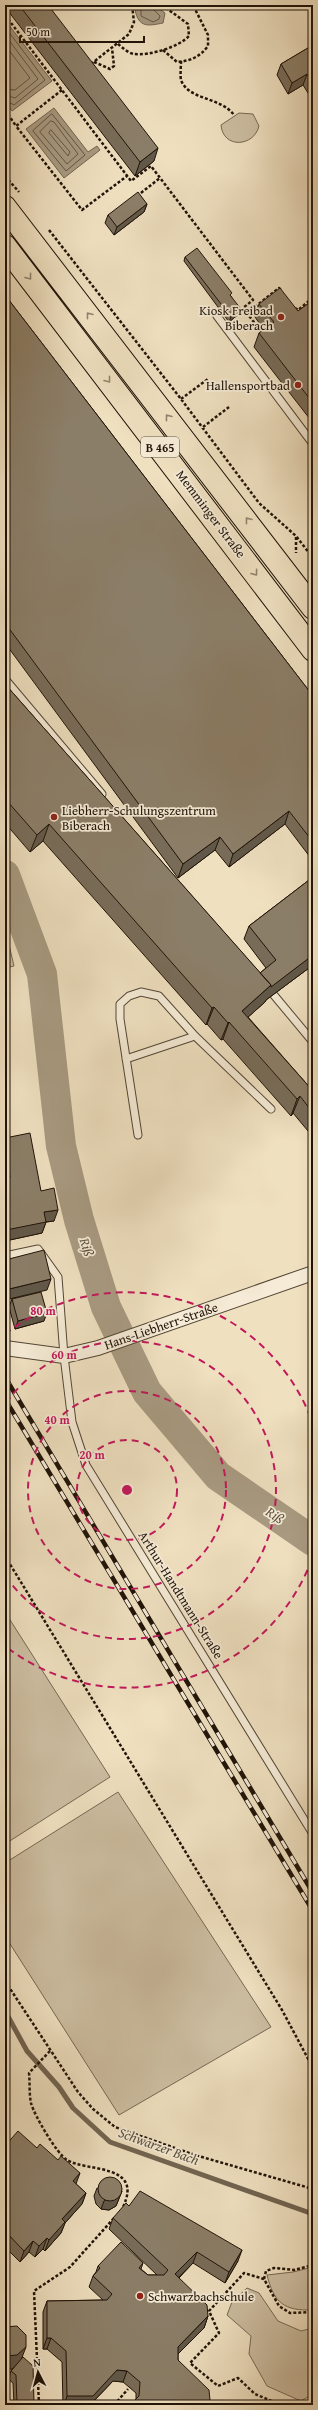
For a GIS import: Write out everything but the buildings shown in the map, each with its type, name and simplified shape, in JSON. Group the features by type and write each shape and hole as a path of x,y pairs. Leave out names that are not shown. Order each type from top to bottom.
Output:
{"main road":[{"name":"Memminger Straße","path":"12,200 313,608"},
{"name":"Memminger Straße","path":"5,246 313,650"}],"street":[{"name":"Hans-Liebherr-Straße","path":"5,1348 64,1356 98,1348 313,1273"}],"lane":[{"path":"217,316 313,444"},
{"path":"5,679 108,801"},
{"path":"138,1135 126,1059 120,1004 129,996 141,992 160,996 195,1036 271,1109"},
{"path":"273,994 313,1042"},
{"path":"126,1059 195,1036"},
{"name":"Arthur-Handtmann-Straße","path":"5,1256 38,1249 58,1276 64,1356 72,1422 86,1465 313,1834"}],"path":[{"path":"88,66 118,44 133,28 132,5"},
{"path":"118,44 134,54 162,50 182,44 189,36 188,24 162,5"},
{"path":"162,50 177,62 195,58 208,46 208,35 193,5"},
{"path":"5,14 131,181 151,166 253,300 243,308 265,337 244,353"},
{"path":"94,62 110,69 114,66 112,48"},
{"path":"181,61 181,80 188,92 227,107 234,116"},
{"path":"59,87 65,82"},
{"path":"16,126 62,90"},
{"path":"5,110 82,210 127,176"},
{"path":"5,176 12,200"},
{"path":"136,196 160,178"},
{"path":"48,229 203,427 259,503 296,536 313,558"},
{"path":"247,313 279,288 284,293"},
{"path":"293,305 298,310 309,301 313,307"},
{"path":"181,399 208,379"},
{"path":"203,427 229,407"},
{"path":"296,536 295,552 299,557"},
{"path":"5,1556 282,2010 313,2068"},
{"path":"5,1981 78,2092 93,2109 115,2127 195,2156 313,2189"},
{"path":"39,2405 34,2291 70,2267 123,2208 127,2191 125,2182 119,2175 104,2169 67,2160 44,2131 31,2104 29,2073 33,2066 50,2051"},
{"path":"313,2265 294,2270 274,2268 266,2271 264,2279 279,2306 290,2313 313,2312"},
{"path":"264,2279 244,2273 209,2311 219,2333 190,2363 218,2386 238,2378 255,2394 281,2405"},
{"path":"114,2405 128,2389"}],"green space":[{"path":"239,113 253,114 259,126 256,133 251,138 239,142 227,138 223,133 221,125"},
{"path":"5,928 14,966 5,968"},
{"path":"5,1612 110,1777 5,1844"},
{"path":"118,1792 271,2027 119,2115 5,1936 5,1863"},
{"path":"313,2267 313,2310 288,2307 277,2299 267,2275 293,2272"},
{"path":"247,2288 259,2293 278,2321 301,2331 313,2328 313,2394 301,2401 267,2386 249,2354 251,2336 227,2315 232,2302"}],"water":[{"path":"139,5 154,5 165,13 163,23 149,25 142,23 139,20 135,10"},
{"path":"5,20 52,81 12,111 5,102"},
{"path":"54,108 88,152 97,146 100,150 64,178 26,129"}],"waterway":[{"name":"Riß","path":"5,875 42,974 61,1146 79,1220 106,1307 147,1392 218,1476 313,1541"},
{"name":"Schwarzer Bach","path":"5,2011 27,2051 59,2087 73,2108 110,2142 313,2214"}],"railway":[{"path":"5,1377 313,1893"},
{"path":"5,1399 313,1911"}],"place":[{"name":"Kiosk Freibad Biberach","path":"281,317"},
{"name":"Hallensportbad","path":"298,385"},
{"name":"Liebherr-Schulungszentrum Biberach","path":"54,817"},
{"name":"Schwarzbachschule","path":"140,2296"}]}
